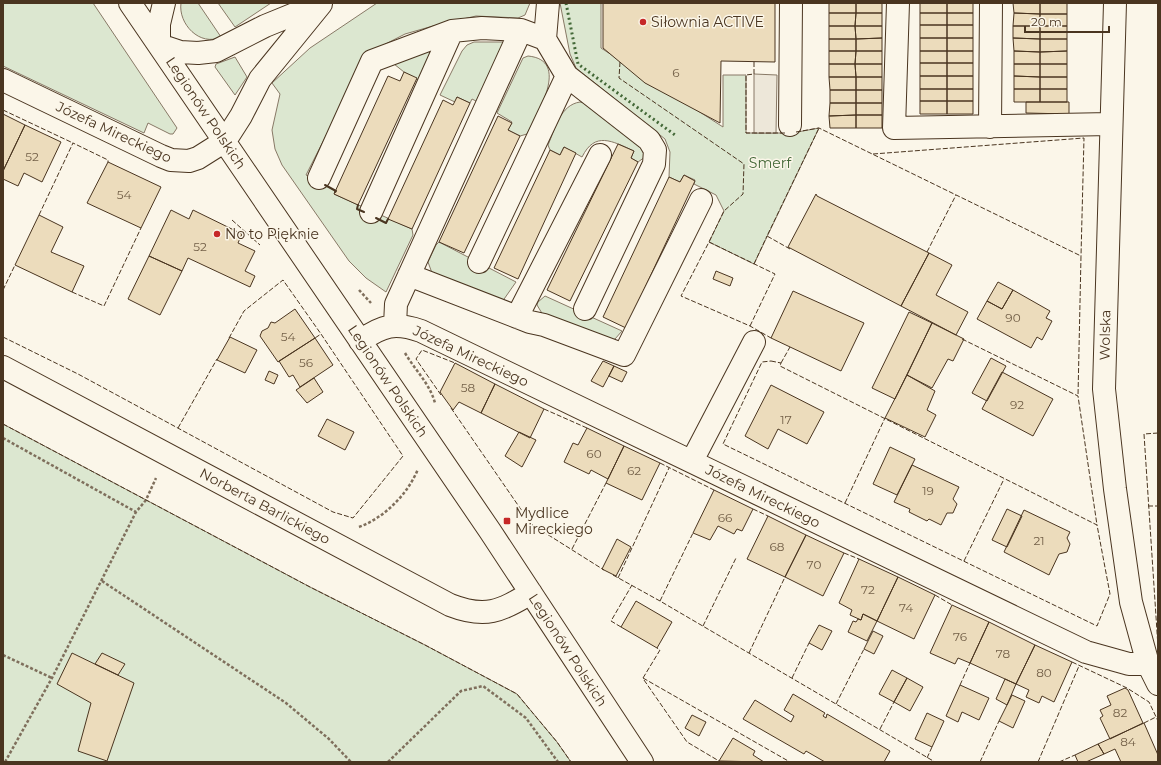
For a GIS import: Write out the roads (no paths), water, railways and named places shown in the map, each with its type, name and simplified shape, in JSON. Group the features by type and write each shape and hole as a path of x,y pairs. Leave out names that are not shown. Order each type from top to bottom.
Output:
{"street":[{"name":"Legionów Polskich","path":"130,3 531,593 642,762"},
{"path":"164,3 159,24 159,46 180,52 198,53 216,51 265,26 322,3"},
{"path":"225,141 241,116 260,79 322,3"},
{"path":"544,39 548,3"},
{"path":"790,125 791,3"},
{"path":"898,3 894,128 1110,124"},
{"path":"990,127 991,3"},
{"name":"Wolska","path":"1115,3 1110,124 1104,389 1115,489 1131,602 1148,664"},
{"path":"319,178 372,61 452,31 482,28 521,30 544,39 567,76 649,140 655,150 654,164 585,309"},
{"path":"395,325 396,304 521,30"},
{"path":"371,212 452,31"},
{"path":"480,262 567,76"},
{"name":"Józefa Mireckiego","path":"3,80 170,160 189,161 203,155 225,141"},
{"path":"516,317 600,154"},
{"path":"409,275 516,317 624,355 701,200"},
{"name":"Józefa Mireckiego","path":"360,341 380,328 395,325 422,331 1086,652 1129,664 1148,664"},
{"path":"692,461 754,342"},
{"name":"Norberta Barlickiego","path":"3,367 429,594 469,612 499,610 531,593"},
{"path":"1148,664 1158,684"}],"place":[{"name":"Siłownia ACTIVE","path":"643,22"},
{"name":"No to Pięknie","path":"217,234"},
{"name":"Mydlice Mireckiego","path":"507,521"}],"park label":[{"name":"Smerf","path":"770,163"}]}
